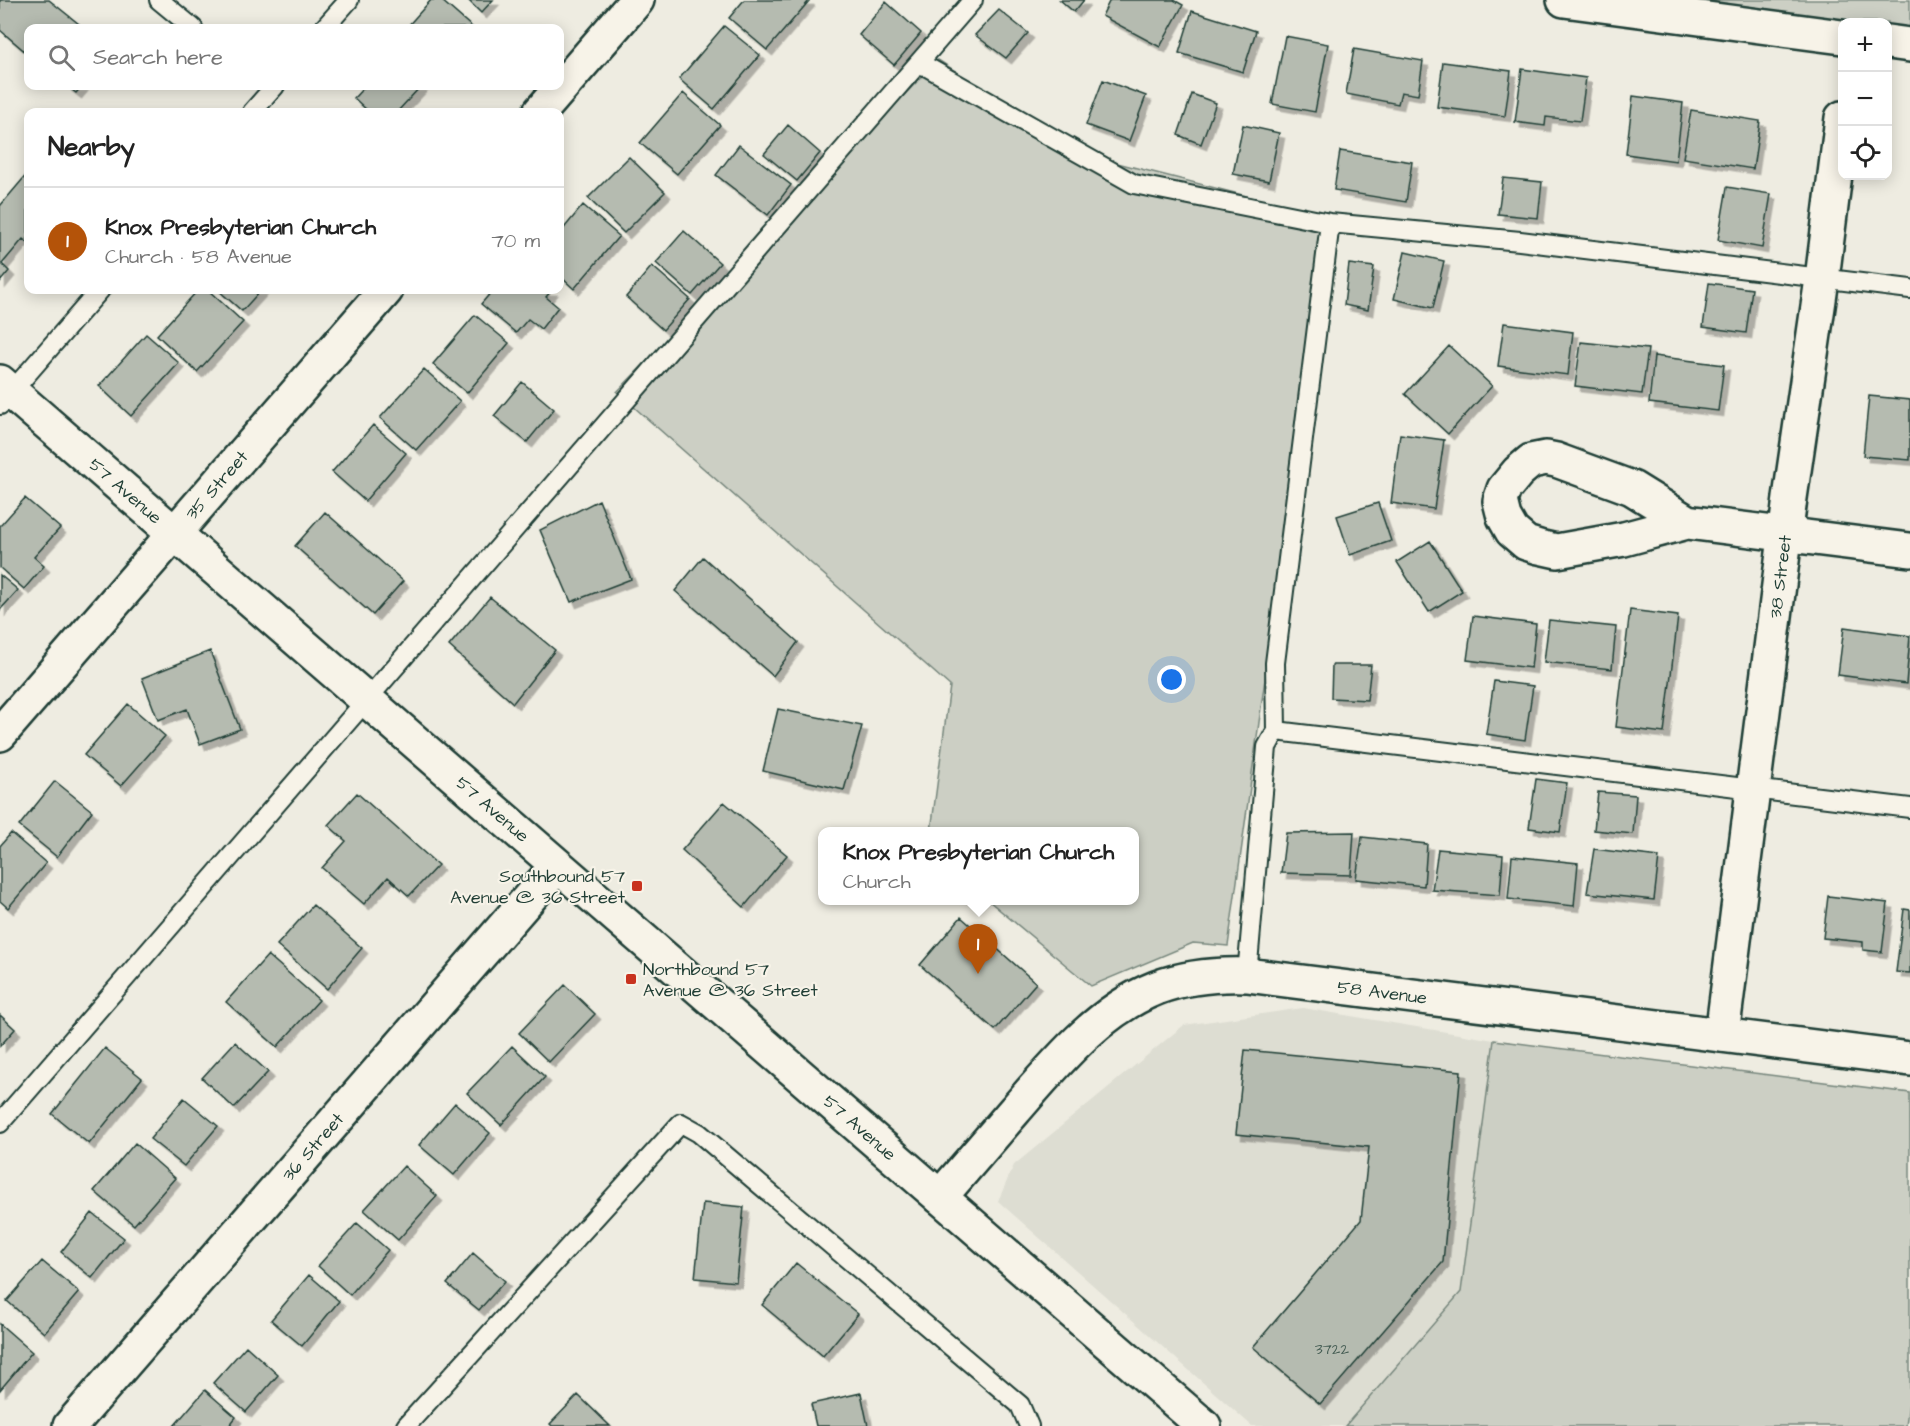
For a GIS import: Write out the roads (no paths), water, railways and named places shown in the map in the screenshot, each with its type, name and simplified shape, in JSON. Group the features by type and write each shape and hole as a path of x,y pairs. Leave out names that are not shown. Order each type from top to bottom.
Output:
{"street":[{"path":"564,85 638,0"},
{"path":"1564,0 1838,36"},
{"path":"1892,43 1910,45"},
{"path":"544,108 559,90"},
{"name":"38 Street","path":"1722,1035 1785,535 1822,279 1841,126"},
{"name":"35 Street","path":"0,734 383,294"},
{"name":"57 Avenue","path":"4,393 174,533 1204,1426"},
{"path":"1687,522 1632,488 1546,458 1531,461 1518,472 1503,489 1500,501 1504,517 1512,531 1526,543 1557,551 1624,539 1687,522 1910,550"},
{"name":"36 Street","path":"70,1426 557,867"},
{"name":"58 Avenue","path":"940,1197 1061,1056 1122,1005 1156,988 1221,974 1247,975 1910,1059"}],"lane":[{"path":"159,0 188,24"},
{"path":"328,24 349,0"},
{"path":"0,1124 973,0"},
{"path":"920,63 1134,184 1330,223 1520,241 1910,289"},
{"path":"255,108 267,90"},
{"path":"1247,975 1267,747 1276,731 1275,663 1330,223"},
{"path":"4,393 96,294"},
{"path":"1276,731 1910,808"},
{"path":"406,1426 681,1123 708,1140 1020,1406 1029,1426"}],"place":[{"name":"Southbound 57 Avenue @ 36 Street","path":"637,886"},
{"name":"Knox Presbyterian Church","path":"978,974"},
{"name":"Northbound 57 Avenue @ 36 Street","path":"631,979"}]}
